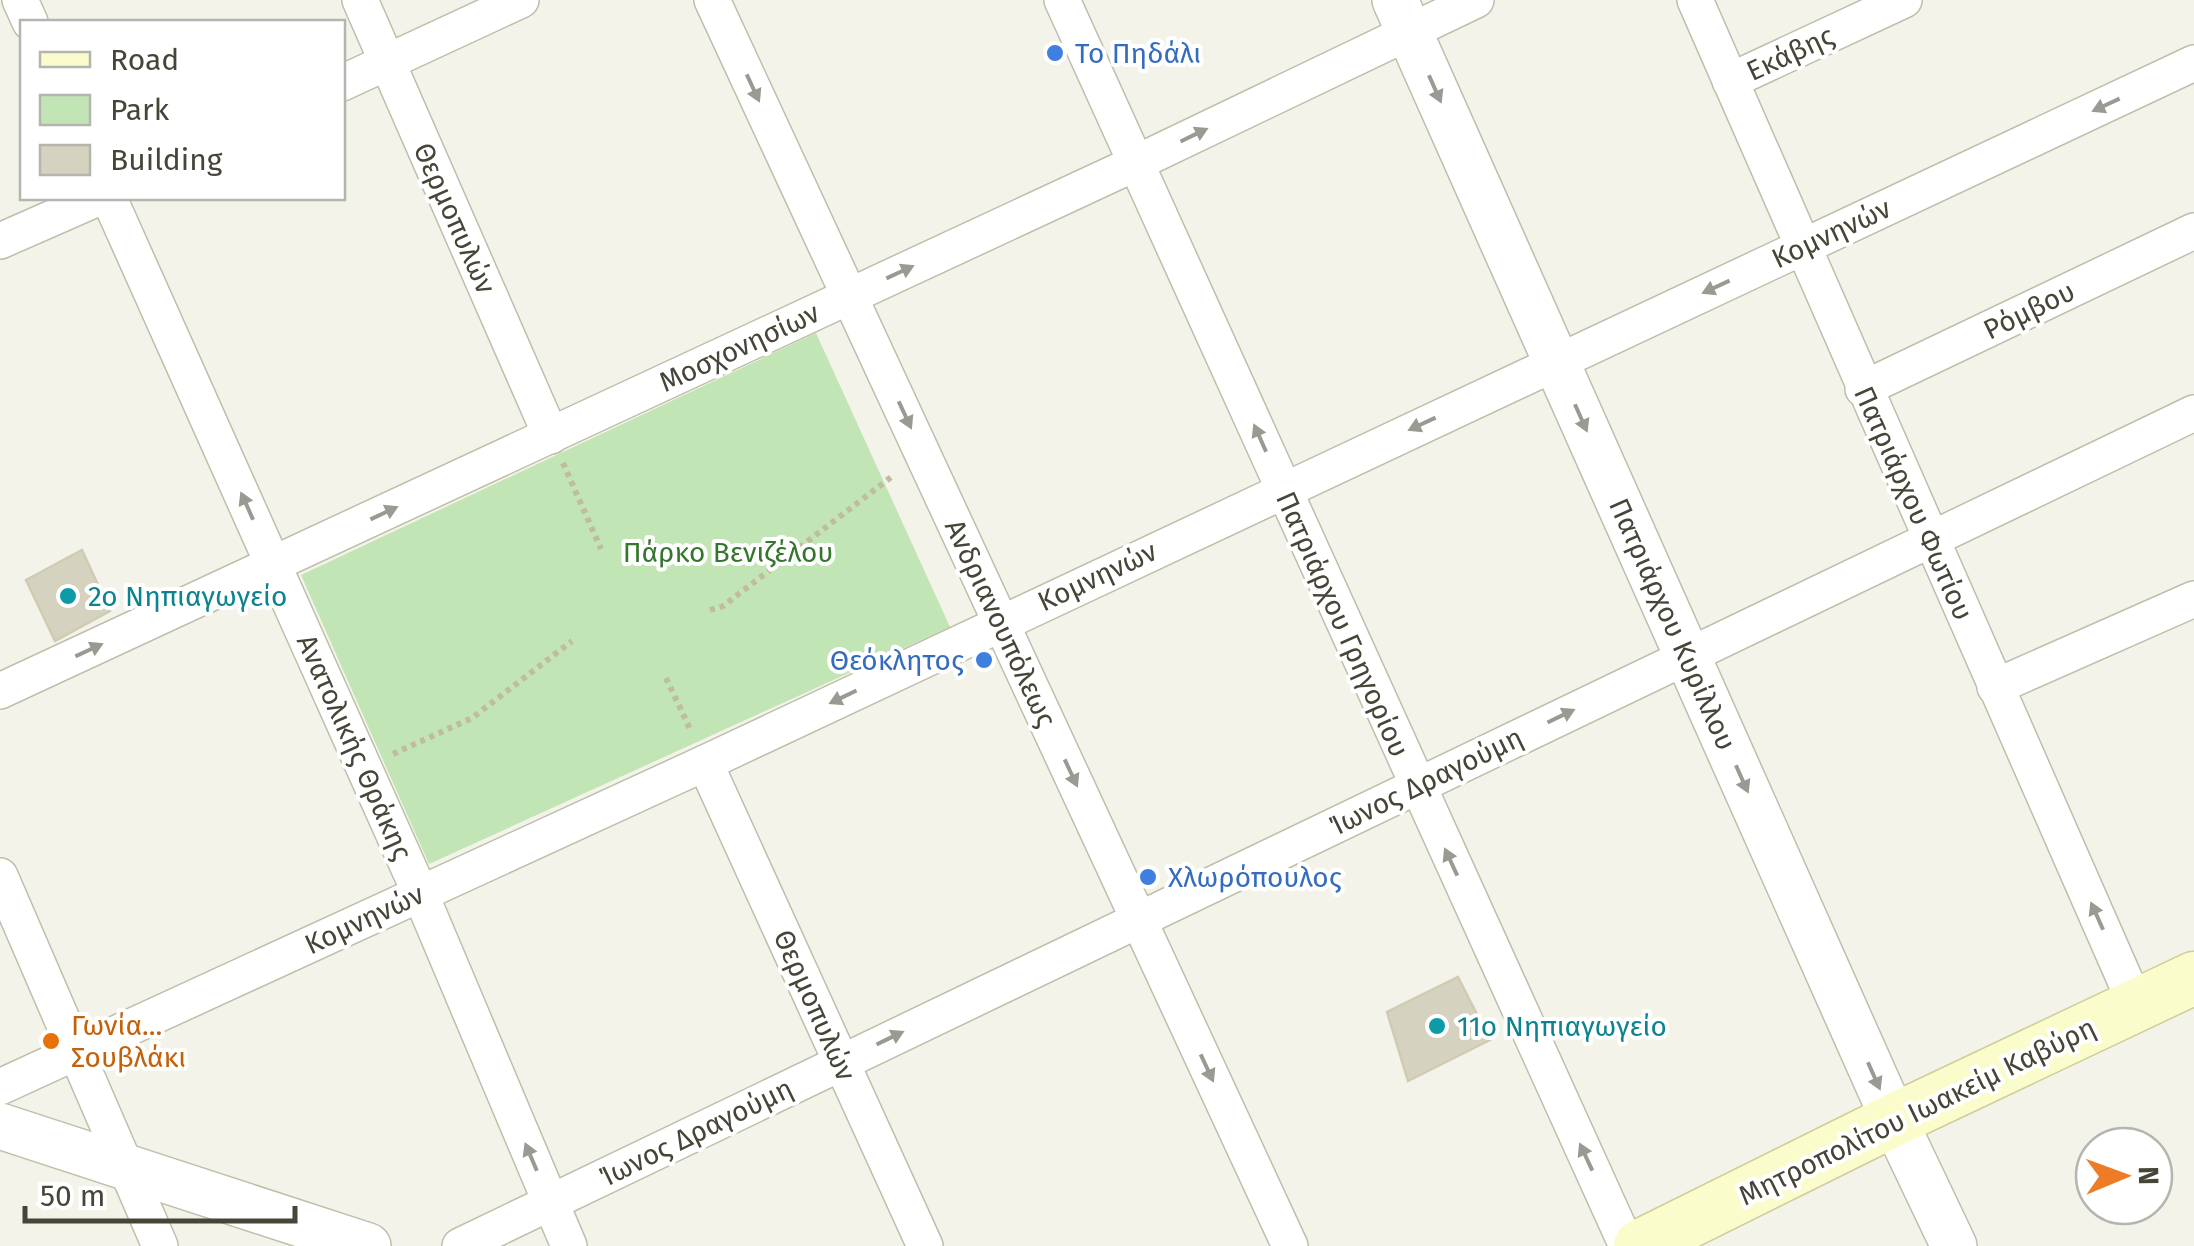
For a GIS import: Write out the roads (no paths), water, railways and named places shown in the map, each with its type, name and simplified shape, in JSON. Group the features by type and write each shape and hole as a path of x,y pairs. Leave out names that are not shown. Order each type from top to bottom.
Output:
{"main road":[{"name":"Μητροπολίτου Ιωακείμ Καβύρη","path":"1640,1246 2194,978"}],"street":[{"name":"Θερμοπυλών","path":"360,0 551,436"},
{"path":"345,83 521,0"},
{"name":"Ανδριανουπόλεως","path":"712,0 1290,1246"},
{"name":"Πατριάρχου Γρηγορίου","path":"1062,0 1627,1246"},
{"name":"Μοσχονησίων","path":"0,691 1136,162 1402,16 1476,0"},
{"name":"Πατριάρχου Φωτίου","path":"1695,0 2136,1005"},
{"name":"Εκάβης","path":"1730,81 1904,0"},
{"name":"Πατριάρχου Κυρίλλου","path":"1402,16 1894,1120 1954,1246"},
{"name":"Κομνηνών","path":"0,1087 705,763 2194,64"},
{"path":"0,241 93,200"},
{"name":"Ανατολικής Θράκης","path":"110,200 420,892 570,1246"},
{"name":"Ρόμβου","path":"1864,389 2194,231"},
{"name":"Ίωνος Δραγούμη","path":"460,1246 2194,413"},
{"path":"1995,687 2194,599"},
{"name":"Θερμοπυλών","path":"705,763 925,1246"},
{"path":"0,876 160,1246"},
{"path":"0,1126 368,1246"}],"place":[{"name":"Το Πηδάλι","path":"1055,53"},
{"name":"2ο Νηπιαγωγείο","path":"68,596"},
{"name":"Θεόκλητος","path":"984,660"},
{"name":"Χλωρόπουλος","path":"1148,877"},
{"name":"11ο Νηπιαγωγείο","path":"1437,1026"},
{"name":"Γωνία... Σουβλάκι","path":"51,1041"}],"park label":[{"name":"Πάρκο Βενιζέλου","path":"728,552"}]}
